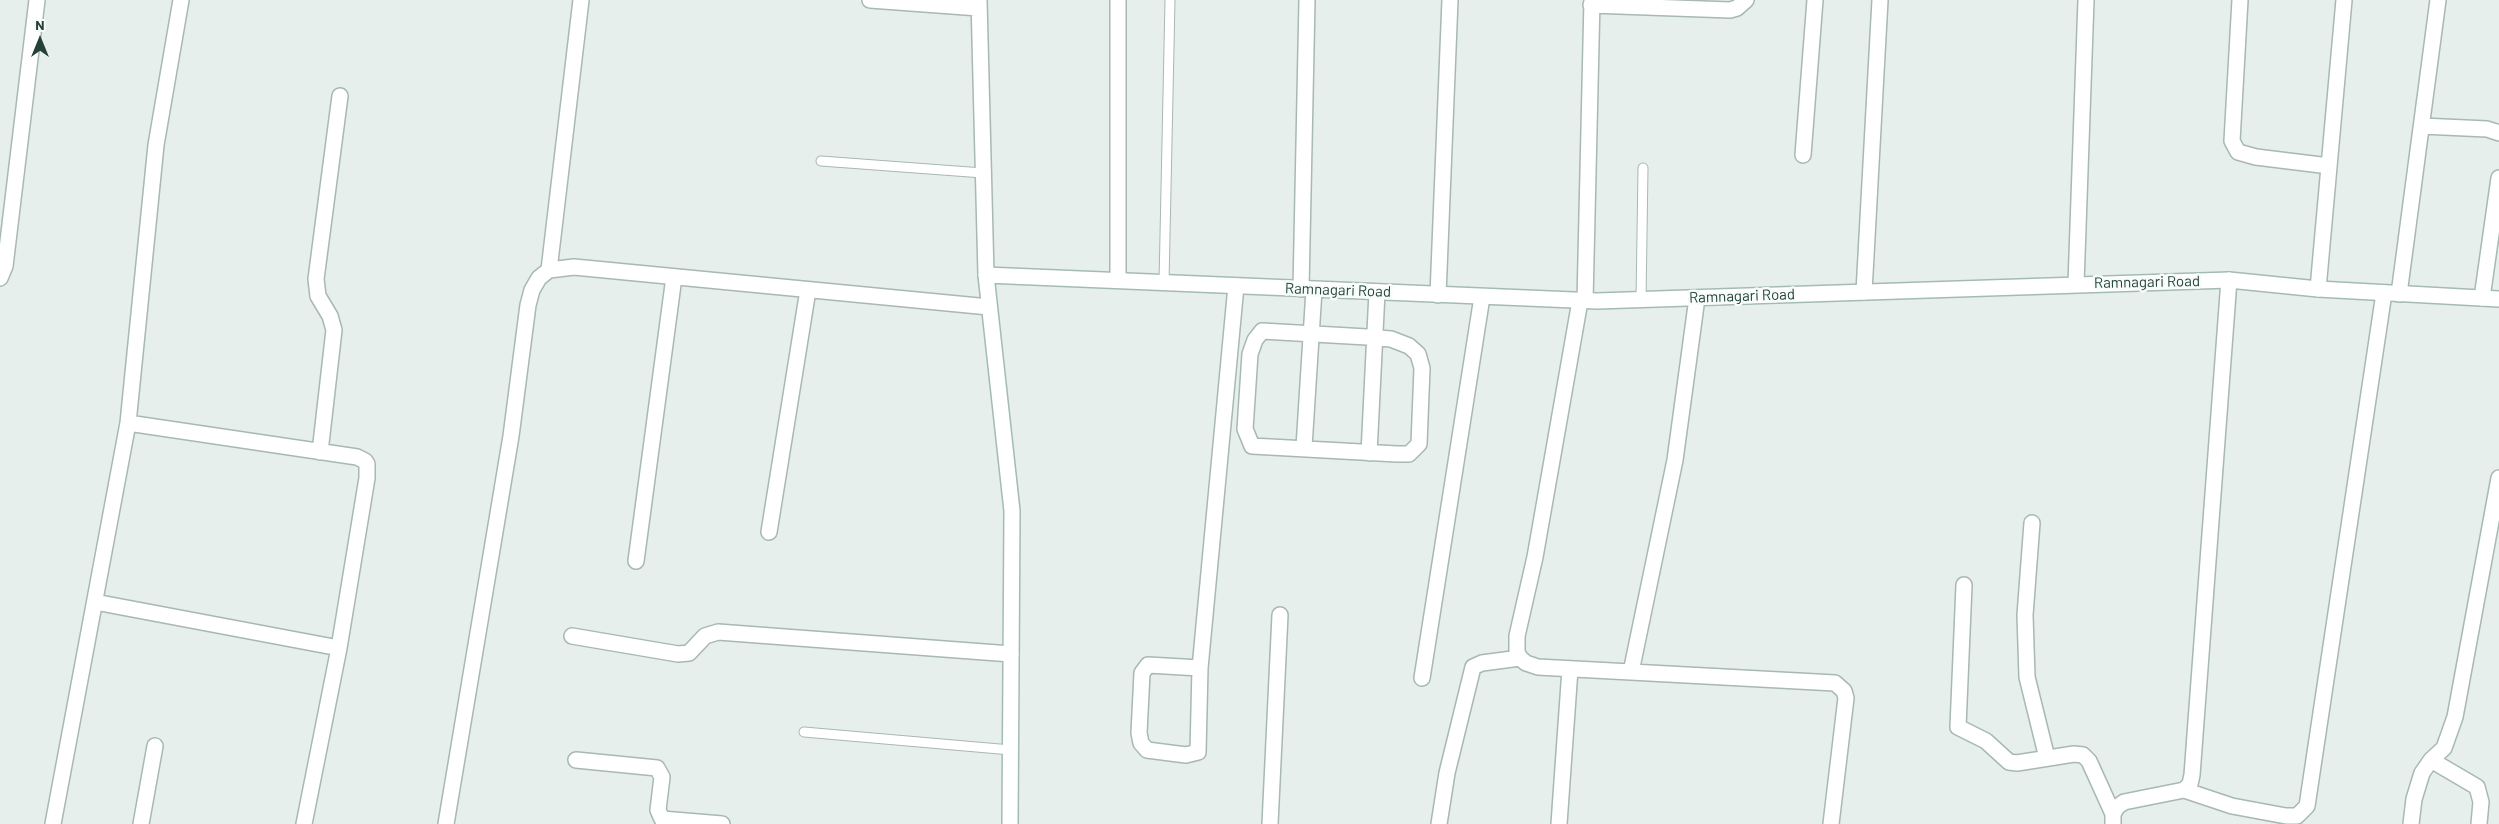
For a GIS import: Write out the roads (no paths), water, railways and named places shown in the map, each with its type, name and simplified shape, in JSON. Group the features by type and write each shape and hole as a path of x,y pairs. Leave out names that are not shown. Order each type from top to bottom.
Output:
{"street":[{"path":"0,278 5,266 37,0"},
{"path":"53,824 128,423 156,145 181,0"},
{"path":"549,270 581,0"},
{"path":"870,0 979,4 986,275 1012,511 1010,824"},
{"path":"1118,0 1118,280"},
{"path":"1304,447 1313,334 1308,289 1307,0"},
{"path":"1438,295 1450,0"},
{"path":"1746,0 1737,8 1730,10 1591,2 1583,301 1535,557 1517,636 1517,652 1526,663 1538,667 1826,682 1841,686 1846,698 1831,824"},
{"path":"1803,155 1815,0"},
{"path":"1864,292 1880,0"},
{"path":"2076,284 2086,0"},
{"path":"2240,0 2232,142 2238,152 2256,157 2329,166"},
{"path":"2318,289 2344,0"},
{"path":"2113,819 2117,807 2124,802 2184,790 2232,806 2286,816 2297,816 2307,806 2392,293 2422,126 2438,0"},
{"path":"320,452 334,330 330,316 318,296 316,279 340,96"},
{"path":"2422,126 2487,129 2499,133"},
{"path":"2482,298 2499,178"},
{"path":"446,824 511,436 528,305 532,290 539,278 549,270 561,267 574,267 989,307"},
{"name":"Ramnagari Road","path":"986,275 1583,301 2229,280 2318,289 2499,299"},
{"path":"636,561 674,277"},
{"path":"2184,790 2190,784 2192,776 2229,280"},
{"path":"1200,668 1148,665 1142,673 1139,733 1141,743 1147,750 1186,756 1198,752 1200,668 1236,286"},
{"path":"769,532 808,290"},
{"path":"1368,453 1377,292"},
{"path":"1422,678 1482,297"},
{"path":"1631,672 1675,460 1697,298"},
{"path":"1262,331 1313,334 1391,339 1408,346 1418,354 1422,368 1419,444 1408,454 1368,453 1304,447 1252,446 1245,429 1250,354 1255,340 1262,331"},
{"path":"128,423 365,460 368,469 339,648 304,824"},
{"path":"2411,824 2417,786 2422,773 2431,760 2444,748 2456,717 2499,478"},
{"path":"2032,523 2026,615 2026,660 2032,702 2047,758"},
{"path":"1964,586 1958,727 1986,741 2009,762 2017,763 2074,754 2087,758 2113,819"},
{"path":"95,602 339,648"},
{"path":"1270,824 1280,615"},
{"path":"572,636 678,654 689,653 705,636 718,632 1011,654"},
{"path":"1439,824 1447,773 1473,667 1482,662 1520,658"},
{"path":"1559,824 1570,669"},
{"path":"142,824 155,746"},
{"path":"576,760 657,768 662,777 658,810 662,819 722,824"},
{"path":"2431,760 2477,787 2481,802 2479,824"}],"lane":[{"path":"1164,283 1170,0"},
{"path":"821,161 983,174"},
{"path":"1641,300 1643,168"},
{"path":"804,732 1011,750"}]}
